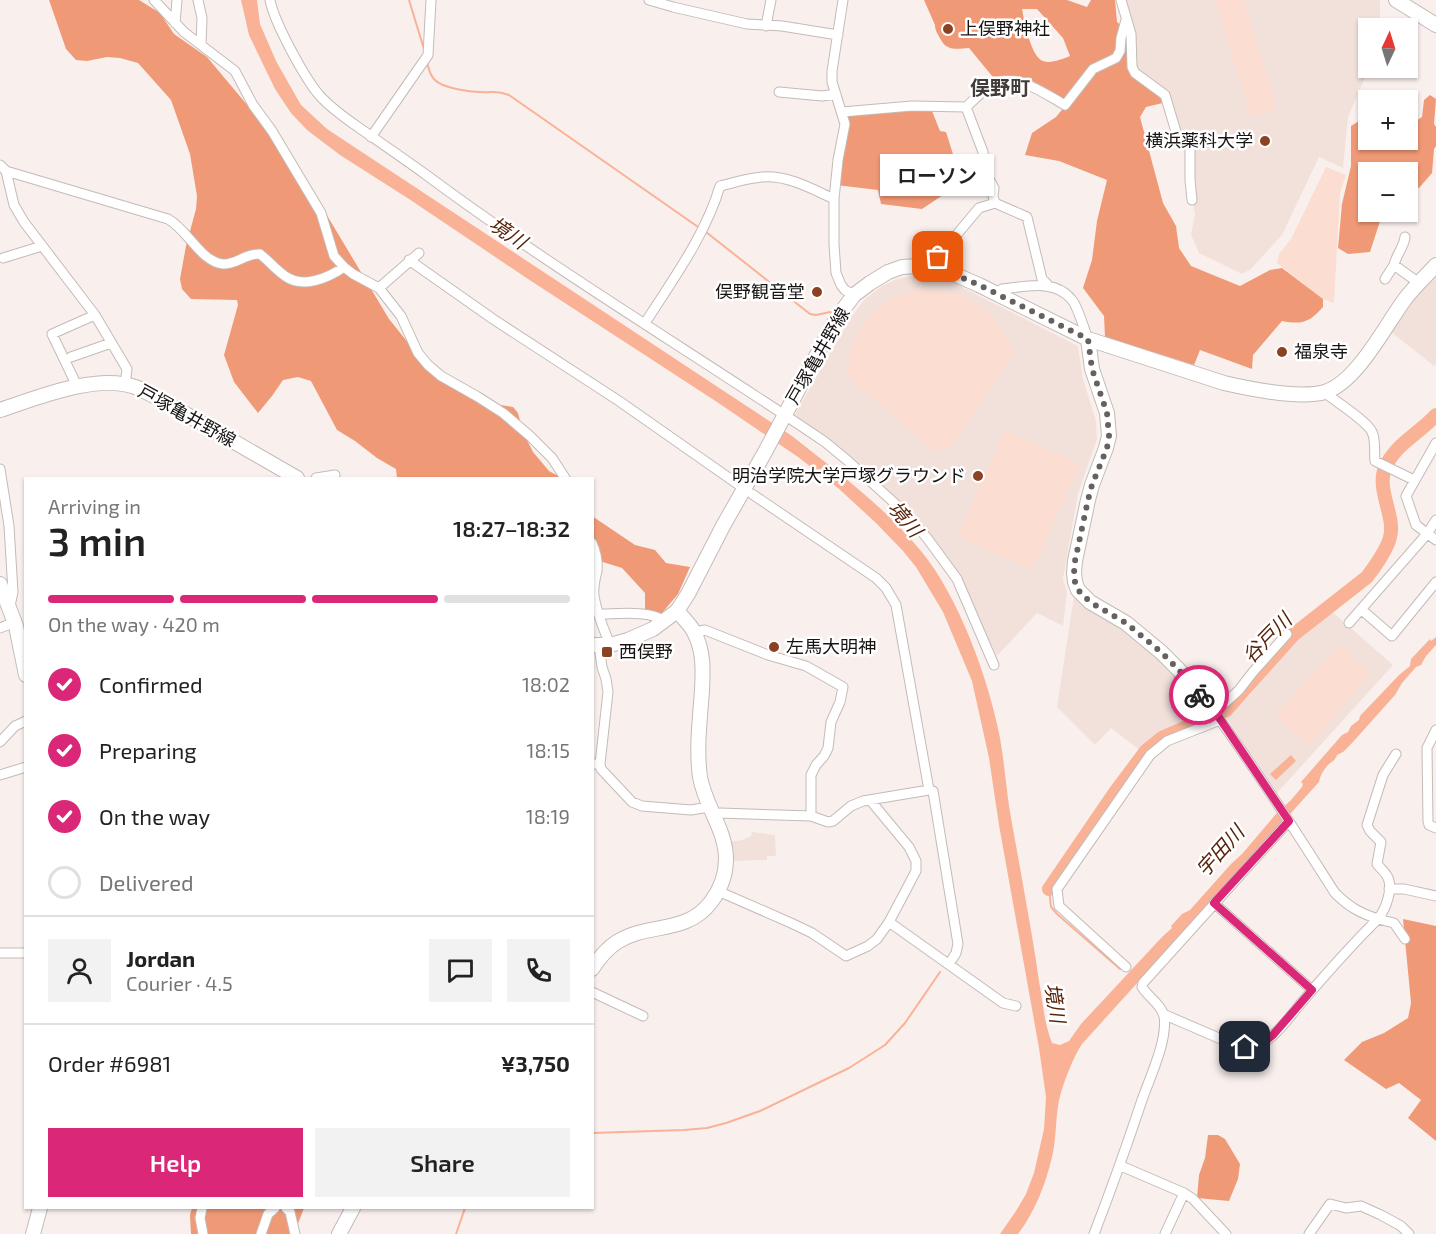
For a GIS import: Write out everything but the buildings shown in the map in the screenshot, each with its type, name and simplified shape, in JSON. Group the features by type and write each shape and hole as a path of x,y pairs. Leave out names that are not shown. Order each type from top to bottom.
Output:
{"main road":[{"path":"1396,0 1436,25"},
{"name":"戸塚亀井野線","path":"600,646 641,635 677,611 836,319 854,295 888,272 902,267 933,265 996,293 1088,339 1224,383 1304,395 1324,392 1347,379 1406,297 1436,265"},
{"path":"1088,339 1092,369 1107,413 1109,436 1107,448 1088,500 1075,561 1075,582 1078,590 1090,602 1126,623 1161,652 1195,690"},
{"name":"戸塚亀井野線","path":"0,410 76,386 99,383 135,387 295,477"},
{"path":"0,584 16,621 24,664"},
{"path":"594,966 604,952 616,942 638,933 676,926 691,919 706,908 718,891 725,873 726,860 722,837 702,786 699,765 703,670 701,652 694,632 677,611"},
{"path":"33,1234 40,1209"},
{"path":"339,1234 352,1209"}],"street":[{"path":"154,0 184,32 235,71 253,105 272,131 321,213 334,256 353,274 379,288 401,316 418,353 428,365 441,376 503,413 552,458 564,477"},
{"path":"175,23 177,0"},
{"path":"198,0 202,18 201,45"},
{"path":"270,0 271,7 307,78 320,96 338,113 480,214 825,442 848,461 910,518 957,579 994,665"},
{"path":"371,137 425,59 431,0"},
{"path":"650,0 747,24 791,27 838,35"},
{"path":"766,26 771,0"},
{"path":"843,0 832,71 845,124 834,199 834,244 836,273 845,290 854,295"},
{"path":"1121,0 1131,34 1132,67 1135,73 1165,95 1177,135 1190,146 1192,200"},
{"path":"842,112 912,106 966,106 996,82 1010,80 1037,89 1065,105 1093,69 1116,58 1120,51 1126,20"},
{"path":"779,92 822,96 836,94"},
{"path":"966,106 983,152 985,172 994,188 995,203"},
{"path":"3,168 168,219 184,231 206,256 216,262 231,263 260,254 283,275 297,282 309,282 330,276 344,267"},
{"path":"3,168 14,205 24,222 95,315 127,369 125,385"},
{"path":"645,323 702,228 713,207 720,186 761,177 774,177 806,186 834,199"},
{"path":"933,265 979,208 995,203 1027,217 1042,279 1047,285 1073,300 1088,339"},
{"path":"1384,279 1394,265 1405,237"},
{"path":"3,258 42,246"},
{"path":"379,288 419,253"},
{"path":"409,260 493,319 619,401 739,485"},
{"path":"1394,265 1419,283"},
{"path":"996,293 1002,289 1047,285"},
{"path":"76,386 52,334 95,315"},
{"path":"71,357 111,343"},
{"path":"1324,392 1372,431 1374,455 1377,462 1414,480"},
{"path":"1436,443 1406,496 1416,525 1436,540"},
{"path":"0,469 9,526 12,592 16,621 0,628"},
{"path":"322,477 334,475"},
{"path":"752,494 876,578 890,594 899,613 929,790"},
{"path":"1349,623 1427,534 1436,520"},
{"path":"594,548 597,569 594,581"},
{"path":"1362,609 1392,636 1436,582"},
{"path":"594,596 599,614 602,667 608,692 596,764 632,802 637,805 661,808 720,813 811,816 828,822 833,821 851,806 863,801 933,791 958,944 956,953 949,964"},
{"path":"599,614 640,614 659,617 664,621"},
{"path":"694,632 705,630 806,666 843,687 840,702 831,722 828,748 812,775 811,816"},
{"path":"1126,967 1059,906 1057,889 1150,755 1167,741 1217,716 1226,702 1287,634"},
{"path":"1195,690 1217,716 1278,804 1335,893 1347,905 1363,914 1394,922 1405,939"},
{"path":"0,742 15,726 24,722"},
{"path":"1436,730 1427,748 1428,821 1436,828"},
{"path":"1163,1014 1235,1045 1245,1047 1263,1043 1273,1035 1378,919 1385,906 1389,889 1388,878 1377,864 1381,842 1367,825 1383,775 1396,754"},
{"path":"0,775 24,769"},
{"path":"718,891 812,933 846,956 868,946 877,939 889,922 916,871 916,861 909,847 870,800"},
{"path":"1094,1234 1161,1047 1163,1014 1142,987 1143,983 1288,820"},
{"path":"1389,889 1404,889 1436,896"},
{"path":"1214,903 1312,990"},
{"path":"889,922 1003,1003 1016,1006"},
{"path":"0,953 24,953"},
{"path":"594,993 643,1016"},
{"path":"1120,1166 1184,1193 1193,1199 1226,1234"},
{"path":"1166,1234 1184,1193"},
{"path":"1309,1234 1330,1204 1346,1208 1361,1206 1401,1226 1409,1234"},
{"path":"202,1209 200,1218 203,1234"},
{"path":"261,1234 268,1214 274,1209"},
{"path":"286,1209 290,1212 295,1234"}],"shaded area":[{"path":"49,0 139,0 160,13 174,34 207,57 259,119 313,192 389,319 430,370 488,403 513,407 518,413 523,432 533,452 549,471 560,477 397,477 396,469 337,430 311,381 298,377 283,380 258,413 234,382 224,355 238,305 237,300 191,299 182,289 180,279 197,196 190,154 171,100 138,63 107,57 87,61 76,60 66,49"},
{"path":"241,0 257,0 260,24 276,61 301,105 327,129 792,436 876,504 921,551 948,591 960,615 980,665 995,715 1044,1012 1052,1043 1060,1045 1069,1041 1081,1024 1172,928 1171,926 1182,914 1190,910 1291,800 1302,787 1301,782 1342,735 1348,732 1360,716 1410,666 1411,659 1430,639 1431,641 1436,637 1436,645 1421,665 1416,667 1402,683 1395,695 1352,743 1326,767 1319,782 1082,1044 1072,1062 1060,1096 1054,1149 1047,1177 1035,1207 1018,1234 1000,1234 1026,1194 1034,1173 1044,1129 1046,1097 1039,1048 989,758 972,681 943,612 916,567 876,523 838,488 798,457 340,155 307,130 291,113 275,89 249,35"},
{"path":"924,0 1067,0 1087,7 1091,0 1115,0 1117,22 1131,34 1132,67 1167,102 1146,107 1140,117 1163,203 1176,226 1179,248 1191,266 1240,286 1270,270 1282,268 1323,299 1323,307 1305,321 1295,323 1282,321 1253,355 1252,369 1200,350 1194,365 1105,337 1104,316 1083,288 1092,260 1097,221 1107,180 1059,161 1025,155 1032,133 1056,117 1065,106 1023,83 997,82 969,48 953,48 943,44","holes":["1022,9 1037,9 1063,38 1070,56 1046,62 1035,53"]},
{"name":"横浜薬科大学","path":"1123,0 1380,0 1380,18 1358,18 1358,78 1365,78 1348,117 1343,168 1319,157 1282,235 1251,269 1242,274 1199,253 1191,235 1195,214 1192,200 1190,147 1177,135 1165,95 1132,67"},
{"path":"1215,0 1244,0 1275,102 1274,111 1251,117"},
{"path":"1430,95 1436,99 1434,124 1436,146 1432,173 1419,188 1418,162 1358,162 1358,222 1380,222 1370,252 1348,254 1338,248 1342,204 1351,166 1351,126 1358,122 1358,150 1418,150 1418,120 1422,117 1424,100"},
{"path":"930,106 940,131 946,132 959,173 966,182 955,195 949,191 922,209 881,204 878,190 836,185 842,112"},
{"path":"1326,167 1346,175 1340,193 1334,303 1323,299 1277,263 1279,254 1291,239"},
{"path":"1436,272 1436,364 1434,366 1390,331 1408,303"},
{"name":"明治学院大学戸塚グラウンド","path":"926,273 948,280 1078,346 1083,379 1096,421 1097,439 1078,494 1063,579 1067,592 1063,626 1037,613 997,656 964,589 940,548 918,522 852,457 794,416 851,317 865,299 882,286 897,279"},
{"path":"918,289 942,291 971,300 991,316 1002,329 1013,353 952,445 941,450 930,448 846,375 855,340 867,320 885,303"},
{"path":"1005,430 1080,464 1032,570 957,536"},
{"path":"594,517 635,545 655,550 666,563 690,567 678,594 662,613 645,611 645,593 622,568 594,559"},
{"path":"1074,596 1127,630 1154,652 1218,717 1162,737 1142,752 1111,728 1095,745 1057,707"},
{"path":"1330,610 1393,665 1277,793 1226,717 1250,695 1300,631"},
{"path":"1339,645 1371,673 1309,746 1276,714"},
{"path":"1291,755 1296,761 1276,780 1270,774"},
{"path":"752,832 775,835 776,856 767,856 767,860 730,861 729,842 743,840 751,836"},
{"path":"1403,919 1436,926 1436,1141 1408,1118 1421,1100 1399,1083 1386,1089 1344,1060 1362,1042 1384,1033 1408,1018 1411,1003"},
{"path":"1208,1135 1218,1135 1225,1139 1240,1164 1238,1179 1229,1201 1197,1198 1199,1175 1205,1158"},
{"path":"192,1209 304,1209 294,1234 191,1234"}],"waterway":[{"path":"409,0 424,49"},
{"path":"427,63 433,78 444,85 463,90 509,95 701,229"},
{"path":"706,232 810,314 830,312"},
{"name":"谷戸川","path":"1049,889 1146,751 1162,738 1226,710 1293,635 1367,577 1384,552 1390,537 1390,521 1383,485 1385,468 1401,446 1436,415"},
{"path":"1049,889 1051,907 1057,914 1120,969"},
{"path":"594,1133 707,1128 760,1111 849,1068 885,1045 905,1023 940,972"},
{"path":"456,1234 465,1209"}],"way so far":[{"path":"938,257 933,265 1088,339 1092,369 1107,413 1109,436 1107,448 1088,500 1075,561 1075,582 1078,590 1090,602 1126,623 1161,652 1199,695"}],"place":[{"name":"上俣野神社","path":"948,29"},
{"name":"横浜薬科大学","path":"1265,141"},
{"name":"ローソン","path":"938,257"},
{"name":"俣野観音堂","path":"817,292"},
{"name":"福泉寺","path":"1282,352"},
{"name":"明治学院大学戸塚グラウンド","path":"978,476"},
{"name":"左馬大明神","path":"774,647"},
{"name":"西俣野","path":"607,652"}],"district":[{"name":"俣野町","path":"1000,88"}],"route":[{"path":"1199,695 1214,710 1289,821 1214,903 1312,990 1273,1035 1263,1043 1245,1047"}],"water label":[{"name":"境川","path":"508,233"},
{"name":"境川","path":"905,519"},
{"name":"宇田川","path":"1220,851"},
{"name":"境川","path":"1055,1003"}]}
